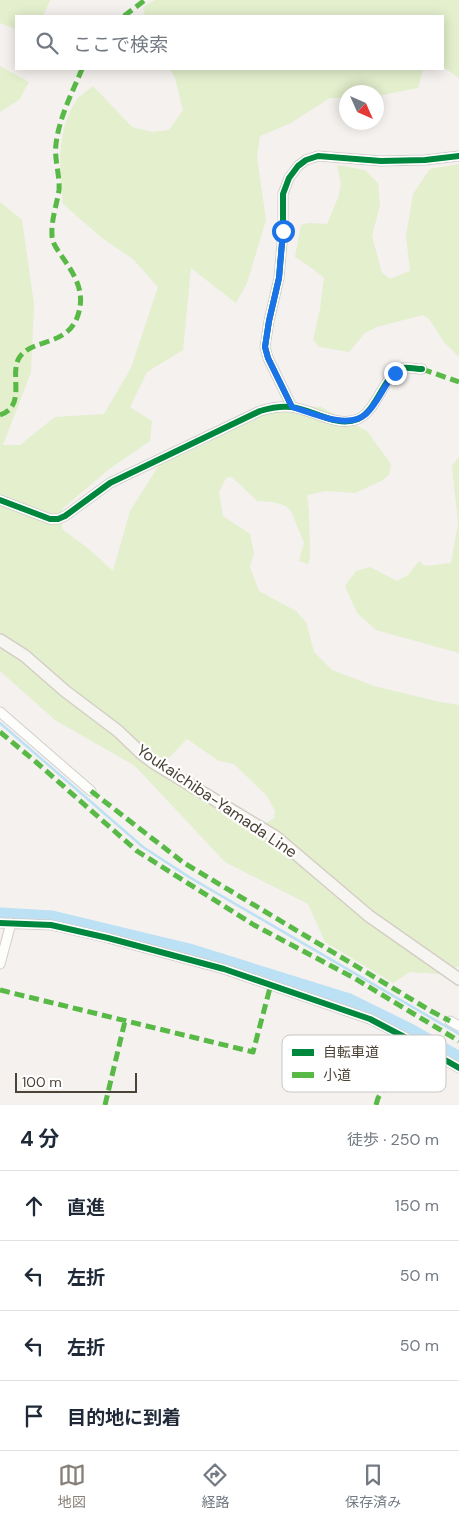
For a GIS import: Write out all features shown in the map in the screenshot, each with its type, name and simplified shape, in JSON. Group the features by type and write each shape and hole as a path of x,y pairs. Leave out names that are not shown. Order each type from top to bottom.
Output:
{"main road":[{"name":"Youkaichiba-Yamada Line","path":"0,640 25,656 65,691 118,731 154,763 276,837 369,916 459,979"}],"street":[{"path":"292,407 268,358 265,347 279,278 283,231 283,194 289,178 298,166 306,160 318,156 381,161 424,160 459,156"},
{"path":"0,500 50,519 58,519 65,516 110,483 260,411 270,408 292,407 340,421 356,420 366,414 376,402 387,382 395,373 403,368 422,369"},
{"path":"0,712 91,791"},
{"path":"0,923 51,925 224,968 370,1020 400,1035"},
{"path":"0,964 11,923"},
{"path":"450,1021 459,1026"},
{"path":"446,1061 459,1068"}],"green space":[{"path":"0,0 50,0 43,15 15,15 15,29 0,23"},
{"path":"155,0 459,0 459,78 444,68 444,15 145,15 143,7"},
{"path":"0,66 29,82 19,100 0,112"},
{"path":"171,70 423,70 418,88 384,95 384,85 339,85 339,98 330,98 289,124 260,136 257,157 266,220 247,283 236,303 191,268 183,350 147,372 130,407 152,421 150,441 108,470 62,509 62,529 90,550 113,571 130,511 159,465 207,443 274,404 321,407 367,431 391,464 389,475 383,480 355,493 326,491 307,495 310,558 308,564 299,561 304,543 291,511 286,506 273,502 257,501 232,477 226,478 219,492 223,516 250,534 254,553 250,567 259,591 296,611 306,622 314,652 332,670 374,686 459,705 459,966 439,974 410,972 393,983 325,942 308,904 225,862 135,766 55,720 0,671 0,202 22,220 34,305 31,372 3,445 20,445 55,417 104,414 131,368 158,287 133,259 102,238 63,204 61,150 66,122 71,110 78,98 93,86 132,127 152,132 169,130 183,110 175,78","holes":["187,739 219,761 234,764 267,796 275,811 274,818 265,824 242,824 159,768"]},
{"path":"459,164 459,357 444,342 429,319 423,315 377,327 365,333 349,352 320,347 313,340 324,278 295,257 301,225 308,223 327,224 338,198 341,184 337,165 365,170 378,183 380,205 372,236 382,273 390,279 410,271 406,236 413,194 430,169"},
{"path":"459,457 459,653 376,630 357,613 345,586 356,571 370,567 397,581 408,575 419,561 425,566 451,563 458,523 452,466"}],"waterway":[{"path":"0,723 143,847 189,877 459,1034"},
{"path":"0,915 52,918 189,951 349,1001 417,1035"},
{"path":"446,1052 459,1059"}],"marked path":[{"path":"125,15 145,0"},
{"path":"0,415 8,411 13,405 16,390 16,365 19,358 32,347 66,332 73,325 78,315 81,298 80,290 70,269 56,248 52,238 52,229 59,190 56,161 58,134 66,106 82,70"},
{"path":"422,369 459,382"},
{"path":"0,732 137,851 254,925 354,978 459,1041"},
{"path":"91,791 184,863 450,1021"},
{"path":"0,990 253,1052 271,984"},
{"path":"105,1105 125,1021"},
{"path":"376,1105 382,1092"}],"cycle path":[{"path":"292,407 268,358 265,347 279,278 283,231 283,194 289,178 298,166 306,160 318,156 381,161 425,160 459,156"},
{"path":"0,500 50,519 58,519 65,516 110,483 260,411 291,407 333,420 350,421 358,419 371,408 396,371 403,368 422,369"},
{"path":"0,923 51,925 224,969 370,1019 401,1035"},
{"path":"446,1061 459,1068"}],"route":[{"path":"283,231 279,278 265,347 268,358 292,407 340,421 356,420 366,414 376,402 387,382 395,373"}]}
